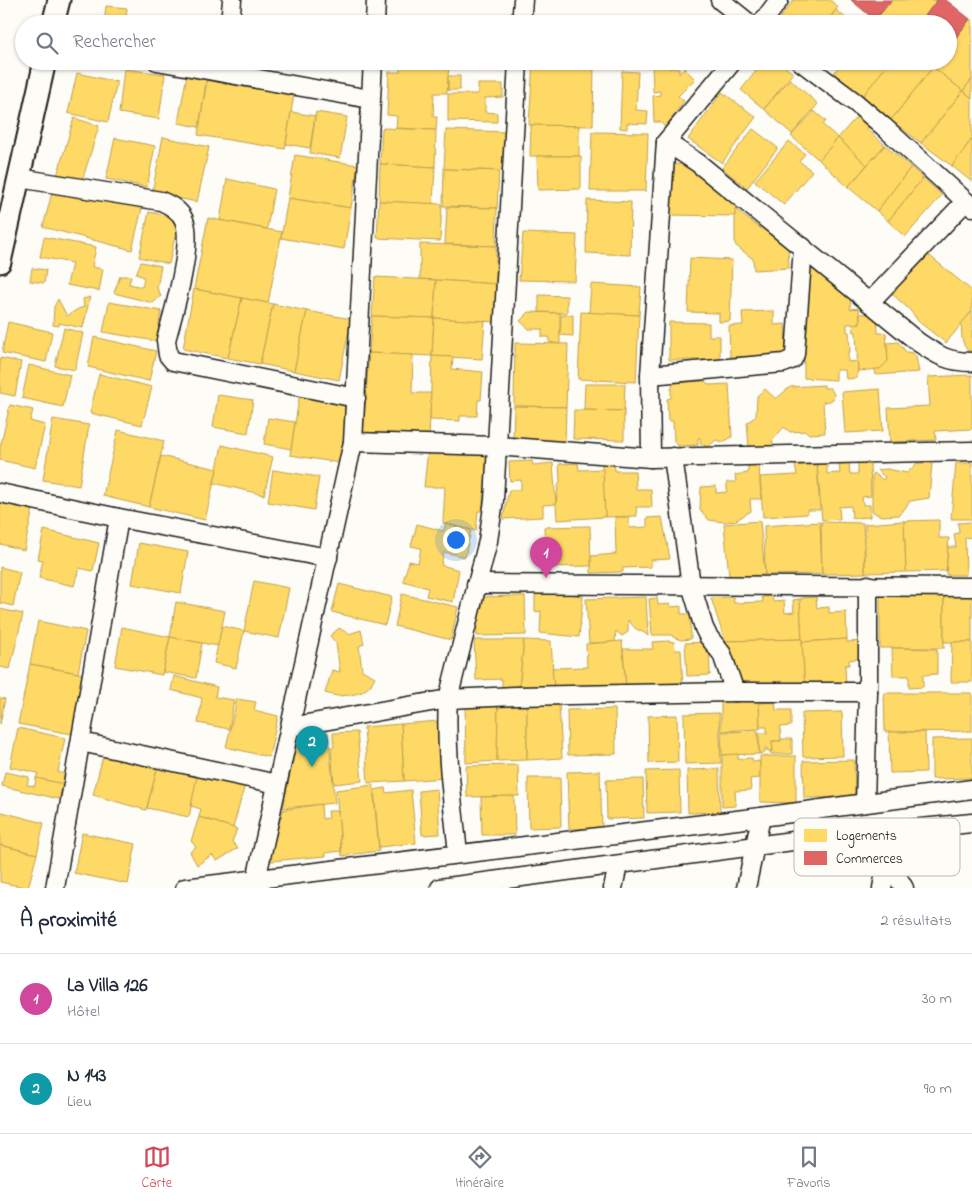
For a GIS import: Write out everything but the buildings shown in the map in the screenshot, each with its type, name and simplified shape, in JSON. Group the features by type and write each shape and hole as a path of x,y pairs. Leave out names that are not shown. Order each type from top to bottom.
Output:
{"street":[{"path":"55,15 59,0"},
{"path":"231,15 232,0"},
{"path":"375,15 376,0"},
{"path":"522,15 523,0"},
{"path":"720,0 739,15"},
{"path":"768,15 779,0"},
{"path":"0,262 43,70"},
{"path":"235,70 370,99"},
{"path":"258,884 277,784 354,442 372,70"},
{"path":"458,854 448,752 448,699 488,541 494,500 518,70"},
{"path":"651,458 650,375 666,142 721,70"},
{"path":"812,70 856,103 969,204 869,303"},
{"path":"666,142 698,164 918,342 939,356 956,362 972,362"},
{"path":"19,178 161,201 178,211 184,220 186,253 166,340 168,355 174,361 356,398"},
{"path":"650,375 784,363 793,359 795,354 802,247"},
{"path":"354,442 498,446 651,458 972,452"},
{"path":"673,458 691,585 704,628 722,654 735,692"},
{"path":"0,493 328,558"},
{"path":"55,888 119,518"},
{"path":"476,584 972,587"},
{"path":"865,803 868,585"},
{"path":"290,727 448,699 735,692 868,692"},
{"path":"81,742 277,784"},
{"path":"185,888 258,884 458,854 972,789"},
{"path":"746,888 761,817"},
{"path":"440,888 516,883 618,865 794,841"},
{"path":"613,888 618,865"},
{"path":"897,876 904,888"}],"place":[{"name":"La Villa 126","path":"546,578"},
{"name":"N 143","path":"312,767"}]}
